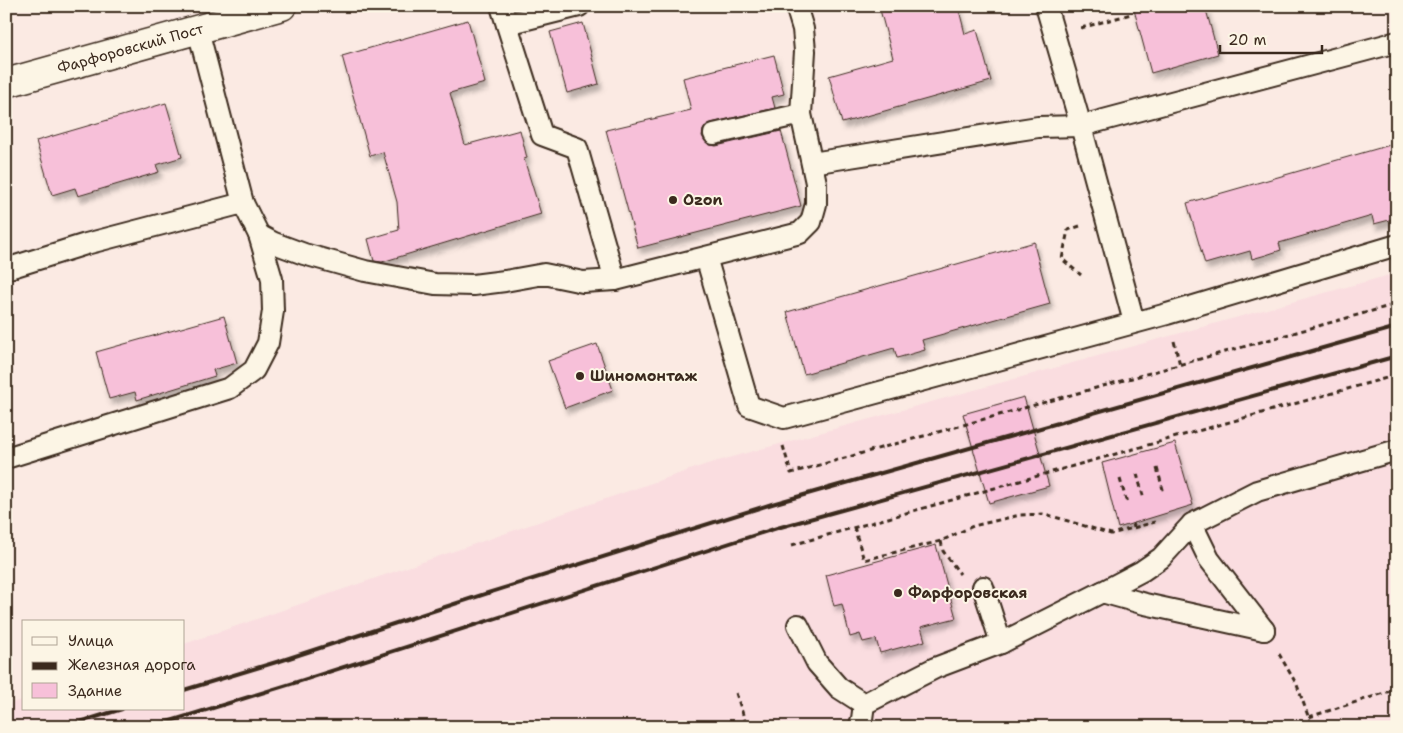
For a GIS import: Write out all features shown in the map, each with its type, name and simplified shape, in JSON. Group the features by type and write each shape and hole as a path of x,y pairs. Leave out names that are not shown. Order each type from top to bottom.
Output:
{"street":[{"name":"Фарфоровский Пост","path":"6,83 212,20 282,6"}],"lane":[{"path":"579,6 504,15 542,135 577,148 616,280"},
{"path":"260,235 274,243 365,271 435,284 473,285 544,274 583,282 616,280 800,234 811,222 816,204 816,183 801,114 804,29 796,6"},
{"path":"1046,6 1081,126 1134,322"},
{"path":"6,458 230,388 254,370 268,343 273,311 272,279 260,235 243,203 212,20"},
{"path":"812,163 1038,127 1081,126 1397,42"},
{"path":"714,134 801,114"},
{"path":"6,269 86,244 243,203"},
{"path":"706,256 749,406 784,418 1134,322 1397,245"},
{"path":"864,704 935,668 1001,642 1142,571 1161,558 1192,524 1257,492 1397,450"},
{"path":"1192,524 1209,559 1264,630"},
{"path":"984,587 1001,642"},
{"path":"1102,592 1144,604 1264,630"},
{"path":"798,624 817,662 839,688 864,704"},
{"path":"859,727 864,704"}],"path":[{"path":"1054,36 1131,14"},
{"path":"1081,275 1062,259 1068,230 1105,219"},
{"path":"781,437 791,473 1397,304"},
{"path":"1177,354 1180,365"},
{"path":"792,545 1397,375"},
{"path":"1151,444 1152,449"},
{"path":"1113,455 1115,459"},
{"path":"1157,468 1164,493"},
{"path":"1137,474 1144,499"},
{"path":"1120,479 1127,503"},
{"path":"854,527 865,562 941,541 974,526 1020,515 1045,514 1111,534 1151,523"},
{"path":"1133,523 1134,528"},
{"path":"941,541 942,551 960,573 984,587"},
{"path":"1264,630 1297,685 1312,727"},
{"path":"1309,717 1397,689"},
{"path":"736,693 747,727"}],"shaded area":[{"path":"1397,273 1397,727 6,727 6,705 22,700 22,710 185,710 185,644 707,464"}],"building":[{"path":"879,6 958,6 965,34 977,30 991,81 842,123 829,76 893,58"},
{"path":"1133,6 1205,6 1218,54 1151,73"},
{"path":"468,20 485,83 450,93 465,145 520,130 527,158 524,159 541,214 382,262 374,261 368,239 399,230 397,202 383,152 370,156 342,56"},
{"path":"583,23 599,84 567,93 550,32"},
{"path":"774,55 784,94 772,97 775,108 711,123 703,130 702,136 706,142 716,146 781,131 801,206 638,248 606,130 691,110 683,78"},
{"path":"166,103 182,157 156,165 159,172 78,196 75,188 52,195 36,141"},
{"path":"1397,143 1397,218 1374,224 1372,216 1279,243 1281,250 1266,255 1252,259 1250,251 1205,264 1187,203"},
{"path":"1035,242 1050,304 922,340 925,350 897,358 894,348 804,374 787,312"},
{"path":"224,316 237,363 213,370 215,376 137,400 135,392 109,399 96,352"},
{"name":"Шиномонтаж","path":"597,344 613,390 565,408 548,361"},
{"path":"1024,397 1049,486 989,503 963,414"},
{"path":"1175,443 1193,505 1118,528 1102,463"},
{"name":"Фарфоровская","path":"936,545 956,618 921,627 925,641 880,653 876,639 863,642 860,634 850,637 842,604 834,606 826,575"}],"railway":[{"path":"185,690 772,504 1397,327"},
{"path":"151,727 777,528 1397,356"},
{"path":"64,727 119,710"}],"place":[{"name":"Ozon","path":"673,200"},
{"name":"Шиномонтаж","path":"580,376"},
{"name":"Фарфоровская","path":"898,593"}]}
